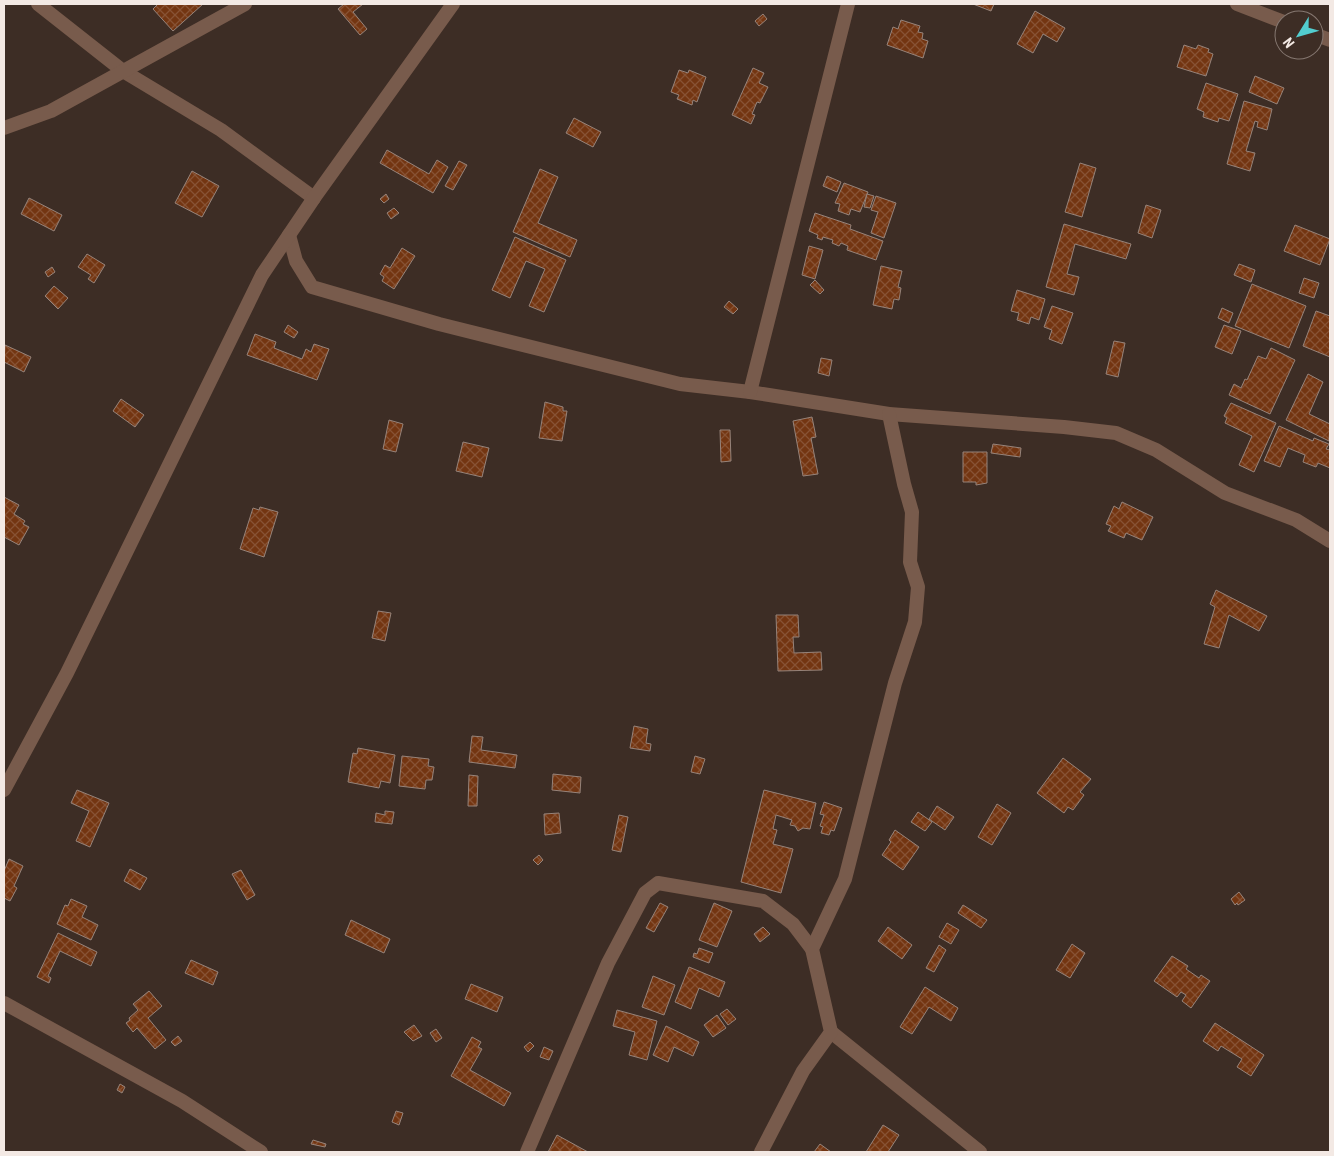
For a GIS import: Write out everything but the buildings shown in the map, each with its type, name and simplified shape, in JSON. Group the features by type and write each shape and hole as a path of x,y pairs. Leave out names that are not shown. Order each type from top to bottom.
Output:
{"street":[{"path":"38,4 123,71 221,130 314,198"},
{"path":"4,128 51,111 245,4"},
{"path":"750,392 848,4"},
{"path":"1237,4 1274,18"},
{"path":"4,790 67,673 262,275 448,6"},
{"path":"289,235 296,261 312,287 439,324 680,384 750,392 889,414 1064,427 1116,433 1156,450 1225,493 1296,520 1330,541"},
{"path":"812,949 844,879 895,683 915,622 918,587 910,562 912,512 889,414"},
{"path":"528,1152 608,963 645,892 658,883 763,900 793,924 812,949 831,1032 980,1152"},
{"path":"4,1003 182,1101 261,1152"},
{"path":"762,1152 803,1072 831,1032"}]}
